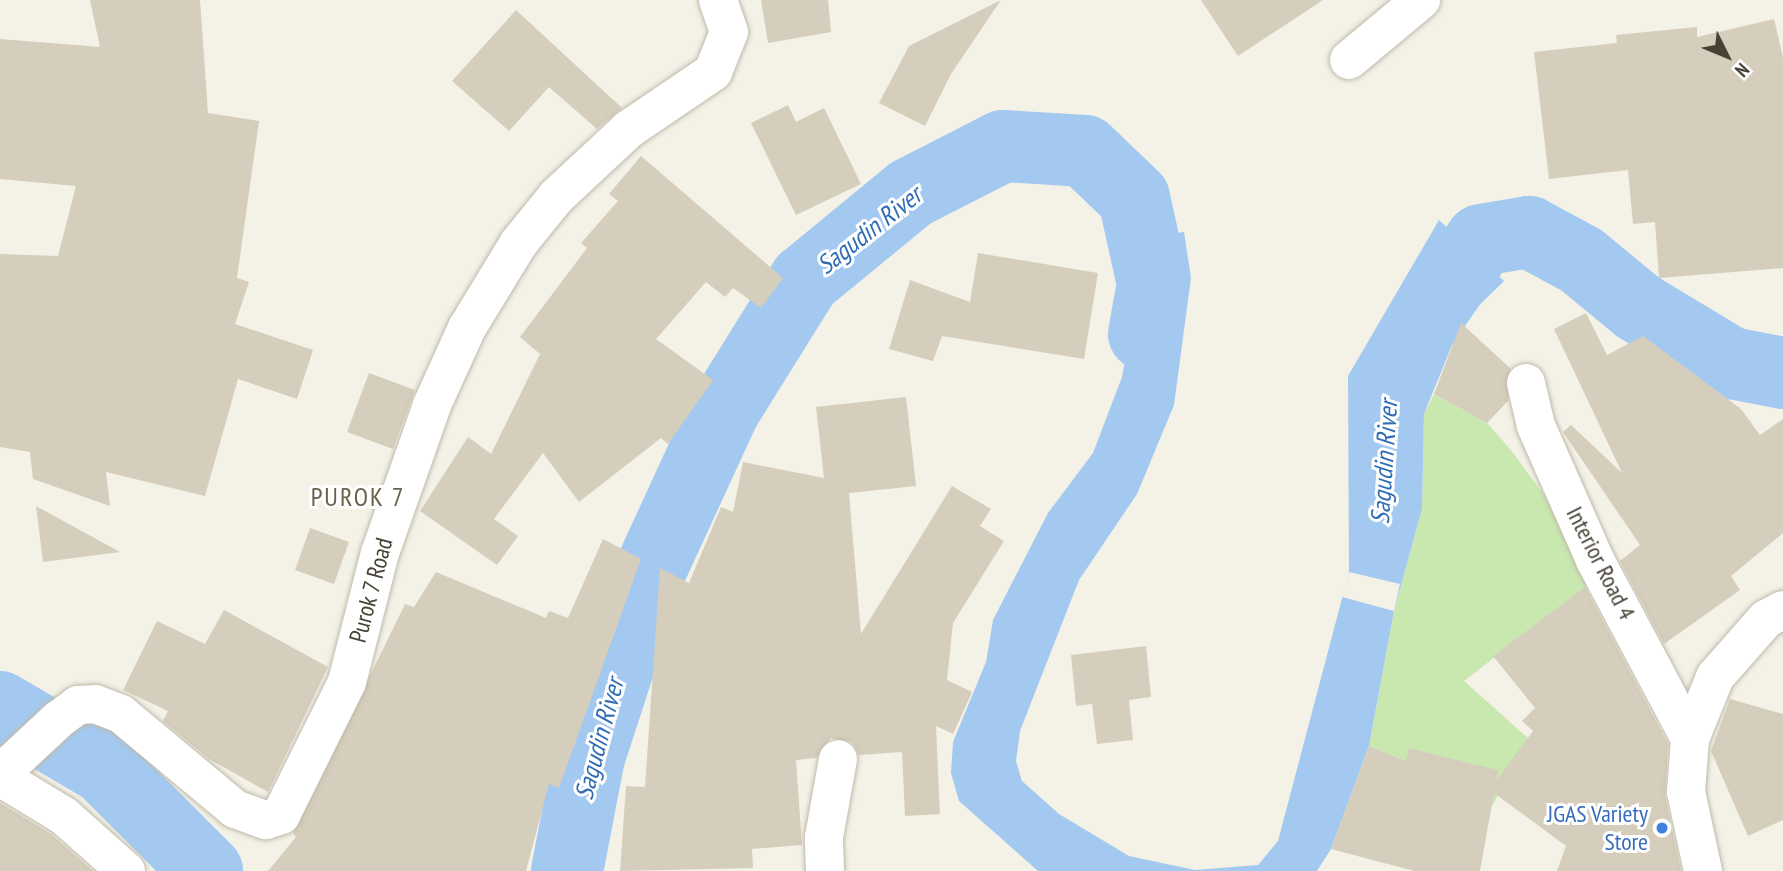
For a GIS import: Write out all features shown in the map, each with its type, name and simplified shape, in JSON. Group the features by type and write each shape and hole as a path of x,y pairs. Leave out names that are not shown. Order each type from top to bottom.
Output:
{"street":[{"name":"Purok 7 Road","path":"0,775 59,719 79,705 121,714 235,809 266,820 281,815 347,682 380,553 432,405 467,328 518,244 556,197 629,129 713,72 729,32 718,0"},
{"path":"1349,60 1421,0"},
{"name":"Interior Road 4","path":"1526,383 1536,425 1595,560 1690,739"},
{"path":"1703,871 1686,792 1690,739 1715,677 1766,619 1783,610"},
{"path":"825,871 824,837 838,759"},
{"path":"0,775 64,816 125,871"}],"green space":[{"path":"1434,394 1487,423 1511,450 1560,517 1592,582 1464,681 1529,739 1490,810 1477,765 1410,749 1406,761 1369,746 1394,611 1422,509 1424,414"}],"water":[{"path":"1439,220 1504,281 1461,323 1424,414 1422,509 1394,611 1369,746 1331,849 1317,871 1038,871 959,801 951,773 953,742 986,662 993,620 1048,513 1093,453 1122,377 1134,307 1134,239 1184,232 1191,278 1174,405 1137,494 1079,580 1020,731 1016,761 1022,781 1059,814 1129,856 1195,870 1258,865 1278,841 1349,572 1348,376"}],"pier":[{"path":"1349,572 1400,584 1394,611 1342,597"}],"building":[{"path":"90,0 200,0 208,113 259,121 237,278 249,282 235,324 313,350 297,399 238,379 205,496 106,472 110,506 33,479 30,452 0,447 0,254 58,256 76,186 0,179 0,39 100,47"},
{"path":"761,0 828,0 831,32 768,43"},
{"path":"1001,0 951,74 925,126 879,103 909,46"},
{"path":"1201,0 1323,0 1238,56"},
{"path":"516,10 622,108 597,129 549,87 509,131 452,81"},
{"path":"1774,19 1783,58 1783,268 1659,278 1655,222 1633,224 1628,170 1549,179 1534,52 1617,43 1616,35 1697,27 1697,37"},
{"path":"788,105 796,122 824,108 861,184 796,215 751,123"},
{"path":"641,156 783,278 761,308 733,288 725,297 706,282 656,339 713,380 668,444 661,438 579,502 543,453 494,519 518,536 497,565 420,511 468,437 491,454 540,354 520,337 587,248 581,243 618,201 609,194"},
{"path":"978,253 1098,273 1084,359 942,336 933,361 889,349 910,280 970,302"},
{"path":"1586,313 1607,355 1643,336 1741,409 1760,435 1783,419 1783,533 1731,576 1740,590 1664,644 1620,561 1640,545 1563,432 1571,425 1622,473 1554,329"},
{"path":"1461,323 1510,368 1508,401 1487,423 1434,394"},
{"path":"369,373 415,390 393,449 347,432"},
{"path":"906,397 916,486 849,493 861,634 952,486 991,509 980,526 1004,541 953,623 947,680 972,692 953,734 936,726 940,814 905,816 902,752 859,755 852,742 831,738 816,758 796,760 802,845 752,849 753,868 620,871 626,786 645,787 660,568 689,583 721,507 733,512 743,462 824,478 816,407"},
{"path":"36,506 120,552 43,562"},
{"path":"310,528 349,542 334,584 295,570"},
{"path":"603,539 641,559 559,788 549,784 526,871 268,871 296,837 293,833 405,604 414,607 436,572 546,618 549,611 568,618"},
{"path":"1585,587 1668,744 1665,796 1681,871 1557,871 1566,846 1494,793 1480,871 1414,871 1331,849 1369,746 1406,761 1409,748 1498,770 1497,780 1533,731 1522,721 1535,708 1493,656"},
{"path":"224,610 328,667 268,792 209,759 163,721 168,711 123,690 157,621 205,644"},
{"path":"1146,646 1151,697 1129,700 1133,740 1097,744 1092,704 1076,706 1071,655"},
{"path":"1730,699 1783,714 1783,820 1748,836 1711,751"},
{"path":"0,803 51,834 93,871 0,871"}],"waterway":[{"name":"Sagudin River","path":"567,871 589,757 649,573 724,410 805,280 911,193 1003,146 1085,151 1134,198 1153,284 1144,334"},
{"name":"Sagudin River","path":"1416,333 1481,240 1529,232 1581,260 1638,307 1731,363 1783,373"},
{"name":"Sagudin River","path":"0,707 104,768 207,871"}],"place":[{"name":"JGAS Variety Store","path":"1662,828"}],"district":[{"name":"PUROK 7","path":"358,497"}]}
